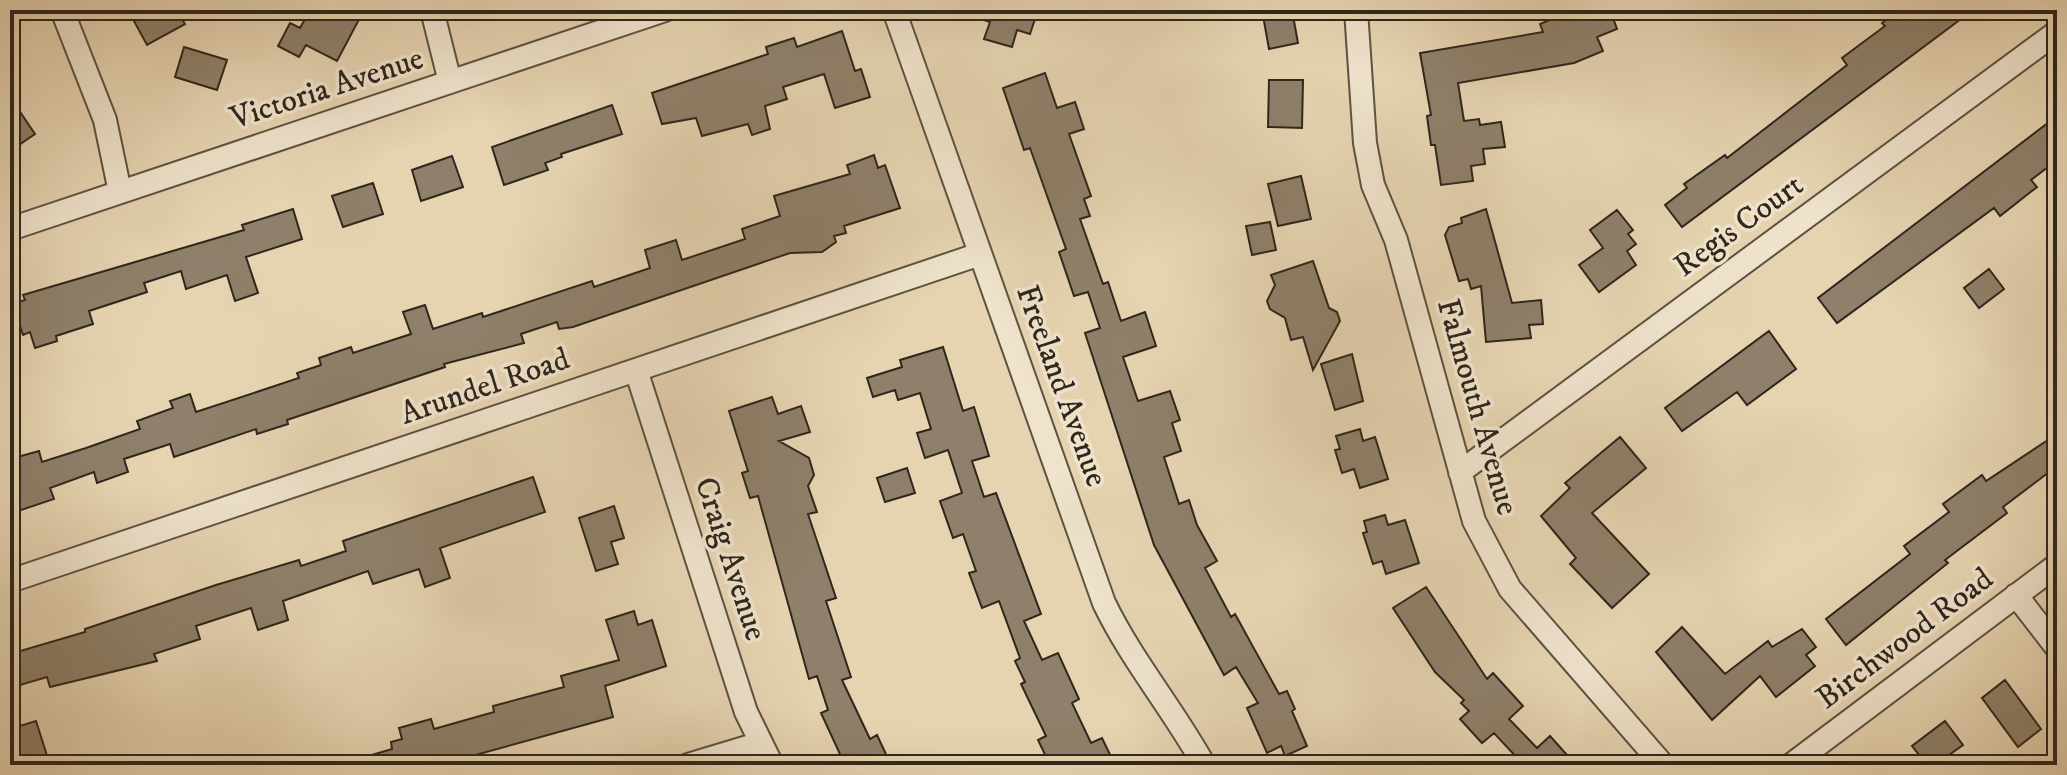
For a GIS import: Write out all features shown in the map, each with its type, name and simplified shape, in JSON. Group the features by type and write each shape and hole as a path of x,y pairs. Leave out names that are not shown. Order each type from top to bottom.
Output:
{"street":[{"path":"62,10 105,120 120,192"},
{"path":"432,10 450,82"},
{"name":"Victoria Avenue","path":"10,229 665,10"},
{"name":"Freeland Avenue","path":"894,10 1104,603 1124,644 1185,731 1204,765"},
{"name":"Falmouth Avenue","path":"1356,10 1365,143 1373,185 1396,240 1474,521 1510,589 1663,765"},
{"name":"Regis Court","path":"1460,472 2057,32"},
{"name":"Arundel Road","path":"10,581 980,254"},
{"name":"Craig Avenue","path":"636,370 746,712 772,765"},
{"name":"Birchwood Road","path":"1791,765 2057,565"},
{"path":"2016,595 2057,648"},
{"path":"688,765 761,743"}],"building":[{"path":"128,10 177,10 185,24 147,45"},
{"path":"310,10 364,10 337,61 306,45 299,57 278,46 290,23 300,28"},
{"path":"969,10 1038,10 1030,34 1017,30 1012,47 984,39 990,22 968,15"},
{"path":"1262,10 1292,10 1298,43 1269,49"},
{"path":"1574,10 1610,10 1617,29 1597,37 1603,51 1574,63 1458,83 1464,121 1479,119 1480,125 1501,122 1505,147 1483,149 1485,164 1471,166 1473,181 1441,185 1435,145 1431,145 1427,116 1431,115 1420,53 1543,32 1540,24"},
{"path":"1899,10 1973,10 1682,227 1665,205 1687,188 1684,184 1725,155 1727,158 1847,65 1842,58 1885,26 1882,23"},
{"path":"842,31 855,71 861,69 870,97 835,108 824,74 783,87 787,99 765,106 770,129 752,135 748,124 702,136 696,118 662,124 652,93 768,54 766,47 794,38 797,47"},
{"path":"184,47 227,60 217,90 175,77"},
{"path":"1045,73 1057,108 1075,102 1084,129 1069,134 1091,196 1084,199 1090,216 1080,219 1103,284 1108,282 1121,321 1145,312 1156,346 1123,357 1138,401 1170,391 1180,420 1172,423 1181,451 1164,457 1179,504 1189,500 1197,525 1217,561 1205,568 1231,617 1235,614 1279,694 1287,691 1295,709 1292,711 1307,746 1285,756 1281,746 1267,753 1247,708 1258,703 1236,667 1224,675 1154,545 1085,333 1100,328 1088,292 1074,296 1059,252 1066,249 1030,148 1024,150 1003,88"},
{"path":"1269,80 1303,80 1302,128 1268,127"},
{"path":"10,97 35,134 10,151"},
{"path":"612,105 622,134 561,154 562,157 545,163 548,170 504,185 492,147"},
{"path":"2057,116 2057,160 2031,180 2037,187 2000,216 1994,208 1837,323 1818,298"},
{"path":"874,155 878,168 885,165 900,208 844,226 846,233 834,236 836,242 822,252 790,253 573,327 559,329 557,322 521,334 524,343 444,364 445,367 287,420 288,424 257,434 256,429 174,457 170,444 124,459 128,472 97,483 94,472 50,488 54,499 18,511 16,506 10,508 10,475 18,472 14,458 39,451 42,462 140,429 137,421 173,408 170,401 190,394 196,412 299,378 297,373 321,365 319,358 351,347 353,353 411,334 403,312 425,305 433,329 482,313 483,317 592,281 594,287 650,268 645,250 676,240 682,260 745,239 742,229 780,216 774,196 850,174 847,165"},
{"path":"452,156 463,187 421,201 412,170"},
{"path":"1301,176 1311,219 1278,226 1268,184"},
{"path":"373,183 383,214 343,227 332,196"},
{"path":"293,209 302,239 246,257 258,293 235,301 227,275 186,289 181,271 144,283 147,292 89,311 93,324 56,336 57,341 35,348 30,332 23,335 13,304 25,300 23,295 244,230 242,225"},
{"path":"1486,209 1512,303 1541,300 1543,324 1529,325 1531,338 1486,342 1481,286 1471,289 1468,279 1459,281 1445,235 1449,227 1462,223 1461,218"},
{"path":"1617,210 1633,230 1628,234 1636,244 1627,251 1636,265 1599,292 1579,265 1603,248 1590,230"},
{"path":"1270,222 1276,250 1252,255 1246,226"},
{"path":"1313,261 1329,308 1337,312 1340,321 1313,370 1303,337 1291,340 1285,318 1270,309 1267,301 1275,285 1271,275"},
{"path":"1989,269 2004,289 1979,308 1964,288"},
{"path":"1769,331 1796,369 1747,405 1737,392 1682,431 1665,408"},
{"path":"943,347 963,411 974,407 989,456 972,461 984,497 996,493 1041,614 1024,621 1042,660 1058,653 1079,699 1072,703 1091,743 1102,738 1115,765 1050,765 1038,740 1046,736 1021,684 1025,682 1015,661 1020,658 999,601 982,608 969,573 976,571 963,534 953,538 940,501 962,493 948,450 925,458 917,433 931,429 920,393 898,400 895,390 873,397 867,378 902,367 900,360"},
{"path":"1352,354 1363,401 1335,410 1321,364"},
{"path":"772,397 778,414 801,406 810,432 779,441 809,458 814,475 808,486 817,512 808,514 836,598 826,601 851,677 842,680 870,739 877,735 891,765 845,765 821,713 828,710 817,676 809,679 758,496 750,498 742,473 748,471 729,411"},
{"path":"1360,429 1363,441 1375,437 1388,479 1360,488 1354,469 1342,473 1335,450 1340,449 1336,436"},
{"path":"2057,434 2057,466 2003,507 2007,513 1945,560 1948,563 1846,645 1826,619 1910,554 1904,546 1949,512 1943,504 1982,475 1986,481"},
{"path":"1620,437 1646,468 1592,513 1649,574 1612,608 1570,564 1576,558 1541,516 1570,488 1565,483"},
{"path":"907,468 915,493 885,502 877,478"},
{"path":"533,477 545,512 440,548 450,578 425,587 419,569 373,584 368,571 283,601 288,620 258,630 251,608 196,626 200,639 154,654 157,661 50,687 47,677 10,688 10,654 85,632 85,629 216,585 299,560 301,566 346,551 343,541"},
{"path":"614,506 624,538 611,542 618,564 596,571 579,518"},
{"path":"1385,515 1388,525 1405,520 1419,563 1386,574 1382,561 1373,564 1363,533 1367,532 1364,521"},
{"path":"1426,587 1487,679 1493,673 1523,706 1509,719 1537,748 1550,736 1576,765 1519,765 1522,763 1494,733 1482,743 1460,719 1469,711 1461,703 1464,700 1435,672 1393,608"},
{"path":"634,611 638,625 652,620 666,666 605,686 613,717 439,765 356,765 355,760 392,749 391,742 402,739 399,728 431,719 434,729 494,712 493,706 564,687 561,676 619,660 606,620"},
{"path":"1682,627 1725,674 1768,641 1772,647 1802,629 1816,647 1806,655 1815,666 1776,697 1760,676 1712,720 1656,652"},
{"path":"2005,680 2041,729 2018,747 1982,698"},
{"path":"36,721 50,765 10,765 10,729"},
{"path":"1945,721 1963,745 1935,765 1927,765 1912,746"}]}
